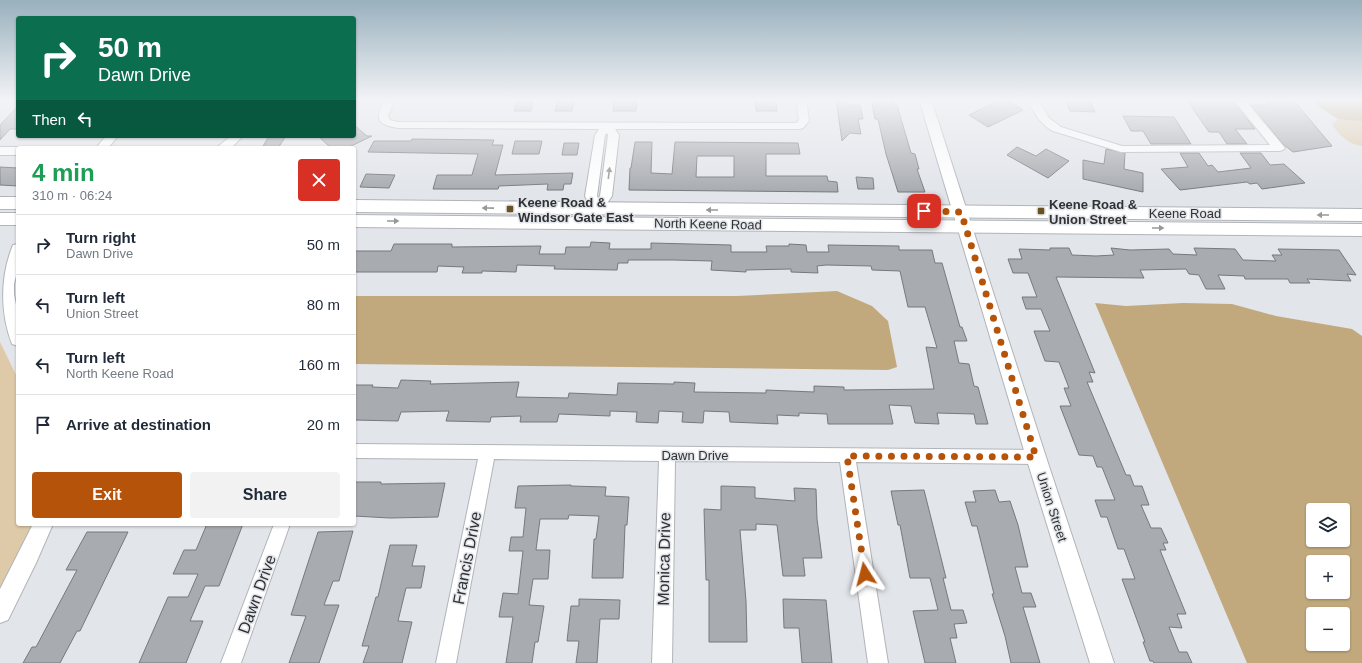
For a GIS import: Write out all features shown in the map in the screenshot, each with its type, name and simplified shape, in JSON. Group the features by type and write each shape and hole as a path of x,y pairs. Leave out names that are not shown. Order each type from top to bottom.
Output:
{"main road":[{"path":"0,203 16,203"},
{"name":"North Keene Road","path":"356,206 596,216 701,224 963,219"},
{"name":"Keene Road","path":"963,219 972,222 989,218 1111,219 1163,213 1362,215"},
{"name":"North Keene Road","path":"356,221 596,216 963,219"},
{"path":"0,219 16,219"},
{"name":"Keene Road","path":"963,219 1362,230"}],"street":[{"path":"596,216 606,196 614,135 611,130"},
{"name":"Union Street","path":"935,130 1036,457 1102,663"},
{"path":"1060,130 1121,149 1279,148 1264,130"},
{"path":"104,146 110,138"},
{"path":"226,146 234,138"},
{"path":"0,151 16,151"},
{"path":"16,253 5,270 1,283 1,295 16,334"},
{"name":"Dawn Drive","path":"356,452 1036,457"},
{"name":"Francis Drive","path":"446,663 487,453"},
{"name":"Monica Drive","path":"662,663 667,455"},
{"path":"847,456 878,663"},
{"path":"0,612 29,556 42,526"},
{"name":"Dawn Drive","path":"231,663 281,526"}],"shaded area":[{"path":"1336,130 1362,130 1362,146 1345,139"},
{"path":"837,291 872,306 888,321 897,367 888,370 356,364 356,296 737,296"},
{"path":"1095,303 1126,306 1183,303 1232,304 1276,316 1352,329 1362,336 1362,663 1247,663"},
{"path":"0,342 16,375 16,526 31,526 16,561 0,592"}],"building":[{"path":"0,130 9,130 0,140"},
{"path":"356,130 360,130 367,136 372,136 351,146 329,146 320,138 356,138"},
{"path":"840,130 860,130 861,134 850,133 842,141"},
{"path":"881,130 904,130 911,153 915,154 919,169 917,169 925,192 898,192 886,154"},
{"path":"1130,130 1182,130 1191,144 1151,144 1143,131"},
{"path":"1208,130 1236,130 1247,144 1227,144 1219,132 1209,132"},
{"path":"1271,130 1318,130 1332,146 1293,152 1283,144"},
{"path":"268,138 285,138 279,146 263,146"},
{"path":"412,139 494,140 492,145 503,145 495,175 573,173 571,184 564,184 563,190 547,190 548,184 499,186 498,189 433,189 437,175 472,175 478,154 368,152 374,141 411,141"},
{"path":"515,141 542,141 539,154 512,154"},
{"path":"635,142 652,142 651,173 672,174 675,142 798,143 800,154 766,154 766,176 827,176 828,181 837,182 838,192 629,190","holes":["697,156 734,156 734,177 696,177"]},
{"path":"564,143 579,143 577,155 562,155"},
{"path":"1017,147 1036,156 1046,149 1069,161 1048,178 1007,155"},
{"path":"1106,149 1125,153 1124,169 1143,173 1143,192 1083,179 1083,160 1104,164"},
{"path":"1180,153 1199,153 1208,166 1212,165 1218,172 1251,168 1240,153 1261,153 1270,165 1284,164 1305,183 1262,189 1257,183 1250,184 1247,182 1180,190 1161,169 1188,167"},
{"path":"0,167 16,168 16,186 0,185"},
{"path":"366,174 395,175 389,188 360,187"},
{"path":"856,177 873,178 874,189 858,189"},
{"path":"591,242 610,243 609,249 651,249 651,243 731,245 731,252 767,252 766,246 789,246 789,244 806,245 807,252 829,252 828,245 899,246 899,250 932,250 935,263 942,263 960,327 962,327 967,341 954,341 959,363 969,364 974,386 978,387 988,424 976,424 974,414 937,413 939,424 915,423 911,406 889,405 893,424 828,424 827,414 799,413 799,416 777,415 778,424 730,422 729,412 704,411 703,423 682,422 683,412 659,411 658,423 636,422 637,412 610,411 610,416 559,414 557,422 520,422 521,416 491,417 490,422 446,421 449,411 401,412 398,421 356,420 356,385 373,385 372,387 398,388 401,380 431,381 430,384 519,382 516,397 568,398 569,393 617,395 618,383 695,383 694,392 766,393 766,390 814,392 814,386 844,387 844,390 934,389 926,347 937,348 925,307 908,307 900,271 872,270 871,266 826,265 817,266 818,273 791,272 791,269 746,270 746,272 711,270 712,261 628,260 628,263 618,263 617,270 554,269 555,266 517,265 516,272 482,271 482,273 462,273 464,267 438,266 437,272 356,272 356,251 391,251 394,244 452,244 452,247 541,246 539,254 565,254 566,247 590,247"},
{"path":"1050,248 1069,248 1072,255 1096,256 1114,255 1111,248 1130,250 1169,249 1173,254 1197,255 1194,248 1235,249 1243,260 1276,261 1272,255 1282,255 1278,249 1339,250 1356,275 1347,274 1351,281 1307,279 1310,283 1290,283 1288,279 1245,279 1244,276 1218,275 1225,289 1206,289 1199,275 1189,274 1186,269 1140,270 1144,278 1056,277 1095,373 1089,372 1093,382 1087,382 1126,475 1130,475 1134,486 1142,486 1149,505 1141,505 1151,528 1161,528 1168,543 1163,543 1166,550 1160,550 1186,614 1177,614 1182,628 1169,627 1179,652 1187,652 1192,663 1154,663 1153,661 1150,661 1143,642 1145,642 1122,579 1135,579 1124,549 1118,549 1107,517 1101,517 1095,500 1115,500 1102,467 1097,467 1093,456 1079,455 1060,406 1071,406 1064,388 1069,388 1059,362 1045,361 1034,331 1050,331 1041,309 1026,309 1022,297 1037,297 1028,273 1013,273 1008,259 1022,259 1019,249 1050,250"},
{"path":"356,482 381,482 381,484 445,483 438,517 390,518 356,516"},
{"path":"571,485 606,487 605,496 629,497 627,525 625,525 623,578 592,578 594,539 596,539 599,516 569,515 568,519 540,519 536,550 550,550 548,579 533,579 529,605 544,606 538,642 535,642 532,663 506,663 513,617 499,617 503,593 518,594 523,551 509,551 511,537 523,537 526,508 515,508 518,486"},
{"path":"721,486 755,487 755,498 795,501 794,488 816,489 817,519 822,558 803,558 805,576 783,576 777,525 756,524 756,530 740,530 746,601 747,642 709,642 709,580 706,580 704,509 721,510"},
{"path":"924,490 946,578 943,578 951,610 963,610 967,623 954,624 957,638 950,638 956,663 925,663 913,611 938,610 930,578 910,578 900,525 898,525 891,491"},
{"path":"995,490 999,502 1010,501 1018,525 1028,567 1015,567 1022,593 1031,593 1036,607 1023,607 1040,663 1011,663 1005,636 992,594 994,594 977,526 972,526 965,502 976,502 973,491"},
{"path":"206,526 242,526 219,586 205,586 190,621 203,621 186,663 139,663 168,597 188,597 198,574 173,574 184,550 196,550"},
{"path":"353,531 339,581 333,581 324,605 339,605 319,663 289,663 306,616 291,615 318,532"},
{"path":"87,532 128,532 80,631 77,631 60,663 23,663 32,647 36,647 77,570 66,570"},
{"path":"390,545 417,545 412,566 425,566 421,588 406,588 398,621 412,622 402,663 363,663 369,646 362,646 376,597 378,597"},
{"path":"579,599 620,600 619,619 600,619 597,663 576,663 579,641 567,641 571,606 579,606"},
{"path":"783,599 826,600 832,663 802,663 799,628 784,628"}],"place":[{"name":"Keene Road & Windsor Gate East","path":"510,209"},
{"name":"Keene Road & Union Street","path":"1041,211"}],"route":[{"path":"865,574 847,456 1036,457 961,212 924,211"}]}
